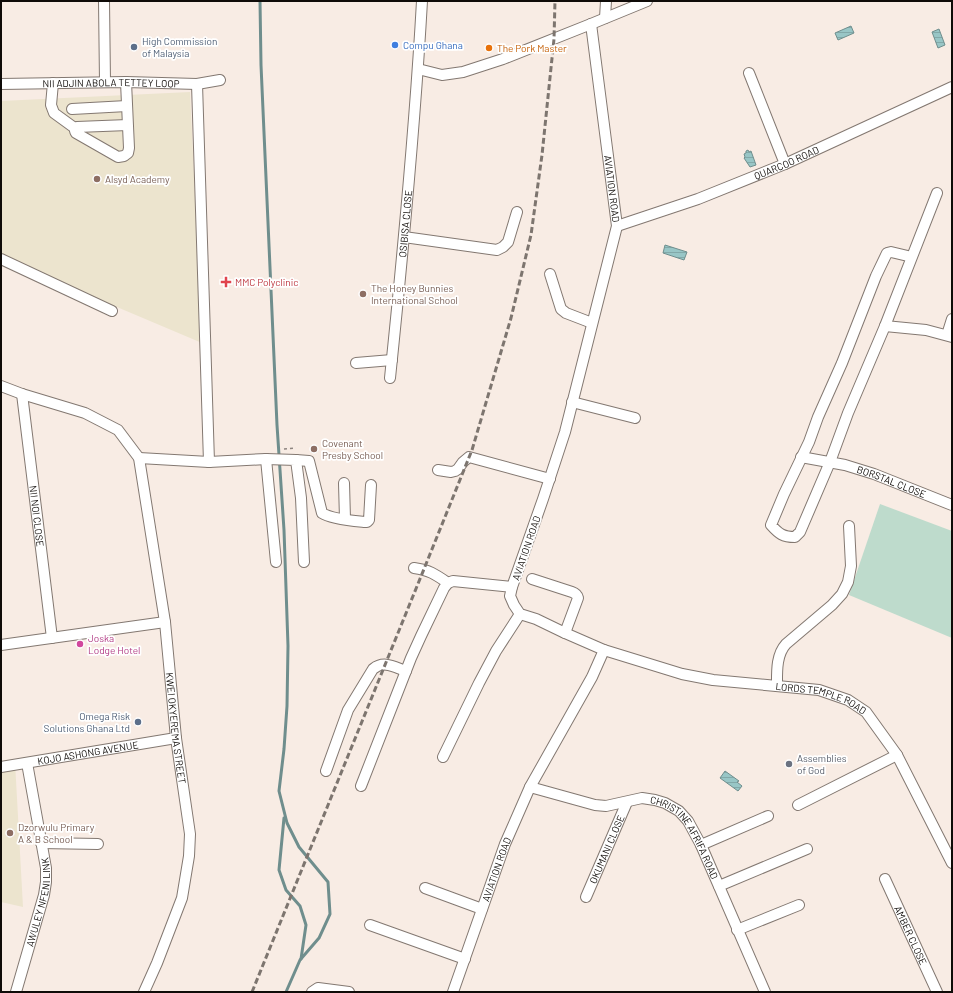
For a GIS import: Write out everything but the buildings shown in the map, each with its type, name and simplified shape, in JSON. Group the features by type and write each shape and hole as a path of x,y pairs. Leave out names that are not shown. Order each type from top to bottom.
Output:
{"street":[{"path":"104,1 105,82"},
{"name":"OSIBISA CLOSE","path":"390,378 404,237 422,1"},
{"path":"605,18 606,1"},
{"path":"418,69 442,75 463,72 503,59 646,1"},
{"name":"AVIATION ROAD","path":"520,614 510,596 512,587 565,432 617,226 591,24"},
{"path":"749,73 785,164"},
{"name":"NII ADJIN ABOLA TETTEY LOOP","path":"1,84 126,82 197,84 220,80"},
{"path":"52,83 51,105 54,112 76,129 76,133 118,157 122,157 128,152 129,148 126,82"},
{"path":"197,84 209,462"},
{"name":"QUARCOO ROAD","path":"617,226 698,199 785,164 952,87"},
{"path":"72,109 127,106"},
{"path":"76,129 77,127 128,125"},
{"path":"912,257 891,252 887,253 876,276 842,363 771,526 778,533 787,537 795,537 800,532 885,326 912,257 937,193"},
{"path":"404,237 498,250 508,242 517,212"},
{"path":"1,259 112,311"},
{"path":"550,274 561,309 566,313 592,323"},
{"path":"885,326 926,330 949,336 952,319"},
{"path":"356,363 392,360"},
{"path":"1,386 85,413 118,430 139,458 209,462 272,459 309,461 322,513 326,515 367,522 369,520 371,485"},
{"name":"NII NOI CLOSE","path":"22,394 52,638"},
{"path":"572,402 635,418"},
{"path":"438,470 451,472 455,471 469,457 550,479"},
{"name":"KWEI OKYEREMA STREET","path":"139,458 166,622 176,738 190,834 189,856 182,898 144,992"},
{"name":"BORSTAL CLOSE","path":"801,458 845,465 874,474 952,505"},
{"path":"272,459 276,562"},
{"path":"293,460 300,485 304,562"},
{"path":"344,483 344,519"},
{"path":"777,686 777,667 782,648 832,605 842,594 848,582 851,566 849,526"},
{"path":"414,568 424,569 448,583"},
{"path":"532,580 576,594 578,598 565,633"},
{"path":"361,786 406,671 444,588 448,583 453,581 512,587"},
{"path":"443,757 479,682 496,651 520,614 536,619 604,650"},
{"path":"1,645 166,622"},
{"name":"AVIATION ROAD","path":"453,992 505,844 530,787 592,677 604,650"},
{"name":"LORDS TEMPLE ROAD","path":"604,650 688,675 713,680 819,690 848,700 866,712 897,755 952,863"},
{"path":"326,771 348,710 373,669 378,665 385,664 406,671"},
{"name":"KOJO ASHONG AVENUE","path":"1,767 176,738"},
{"path":"798,805 897,755"},
{"name":"AWULEY NFENI LINK","path":"16,992 45,889 46,868 27,763"},
{"name":"CHRISTINE AFRIFA ROAD","path":"530,787 595,805 606,806 642,798 654,800 665,803 679,812 688,821 700,845 765,992"},
{"name":"OKUMANI CLOSE","path":"586,897 627,802"},
{"path":"700,845 768,816"},
{"path":"41,843 98,844"},
{"path":"719,886 807,849"},
{"name":"AMBER CLOSE","path":"885,879 937,992"},
{"path":"424,888 482,909"},
{"path":"737,930 799,905"},
{"path":"370,925 465,959"},
{"path":"312,992 318,988 349,992"}],"shaded area":[{"name":"Alsyd Academy","path":"190,92 202,343 1,258 1,101"},
{"name":"Dzorwulu Primary A & B School","path":"15,762 23,907 1,902 1,764"}],"green space":[{"path":"880,504 952,531 952,638 849,595"}],"water":[{"path":"851,26 854,33 838,40 835,33"},
{"path":"939,29 945,45 938,48 932,32"},
{"path":"748,150 749,152 751,151 756,165 750,167 744,158 744,154"},
{"path":"665,245 687,252 684,260 663,253"},
{"path":"725,771 739,781 737,782 742,786 738,791 720,778"}],"waterway":[{"path":"260,1 261,65 277,425 284,530 288,646 287,706 279,791 287,823 299,847 328,882 330,914 319,938 300,960 286,992"},
{"path":"284,818 279,870 286,890 300,906 306,925 301,959"}],"railway":[{"path":"252,992 472,450 511,318 531,235 542,155 554,39 555,1"}],"place":[{"name":"Compu Ghana","path":"395,45"},
{"name":"High Commission of Malaysia","path":"134,47"},
{"name":"The Pork Master","path":"489,48"},
{"name":"Alsyd Academy","path":"97,179"},
{"name":"MMC Polyclinic","path":"226,282"},
{"name":"The Honey Bunnies International School","path":"363,294"},
{"name":"Covenant Presby School","path":"314,449"},
{"name":"Joska Lodge Hotel","path":"80,644"},
{"name":"Omega Risk Solutions Ghana Ltd","path":"138,722"},
{"name":"Assemblies of God","path":"789,764"},
{"name":"Dzorwulu Primary A & B School","path":"10,833"}]}
